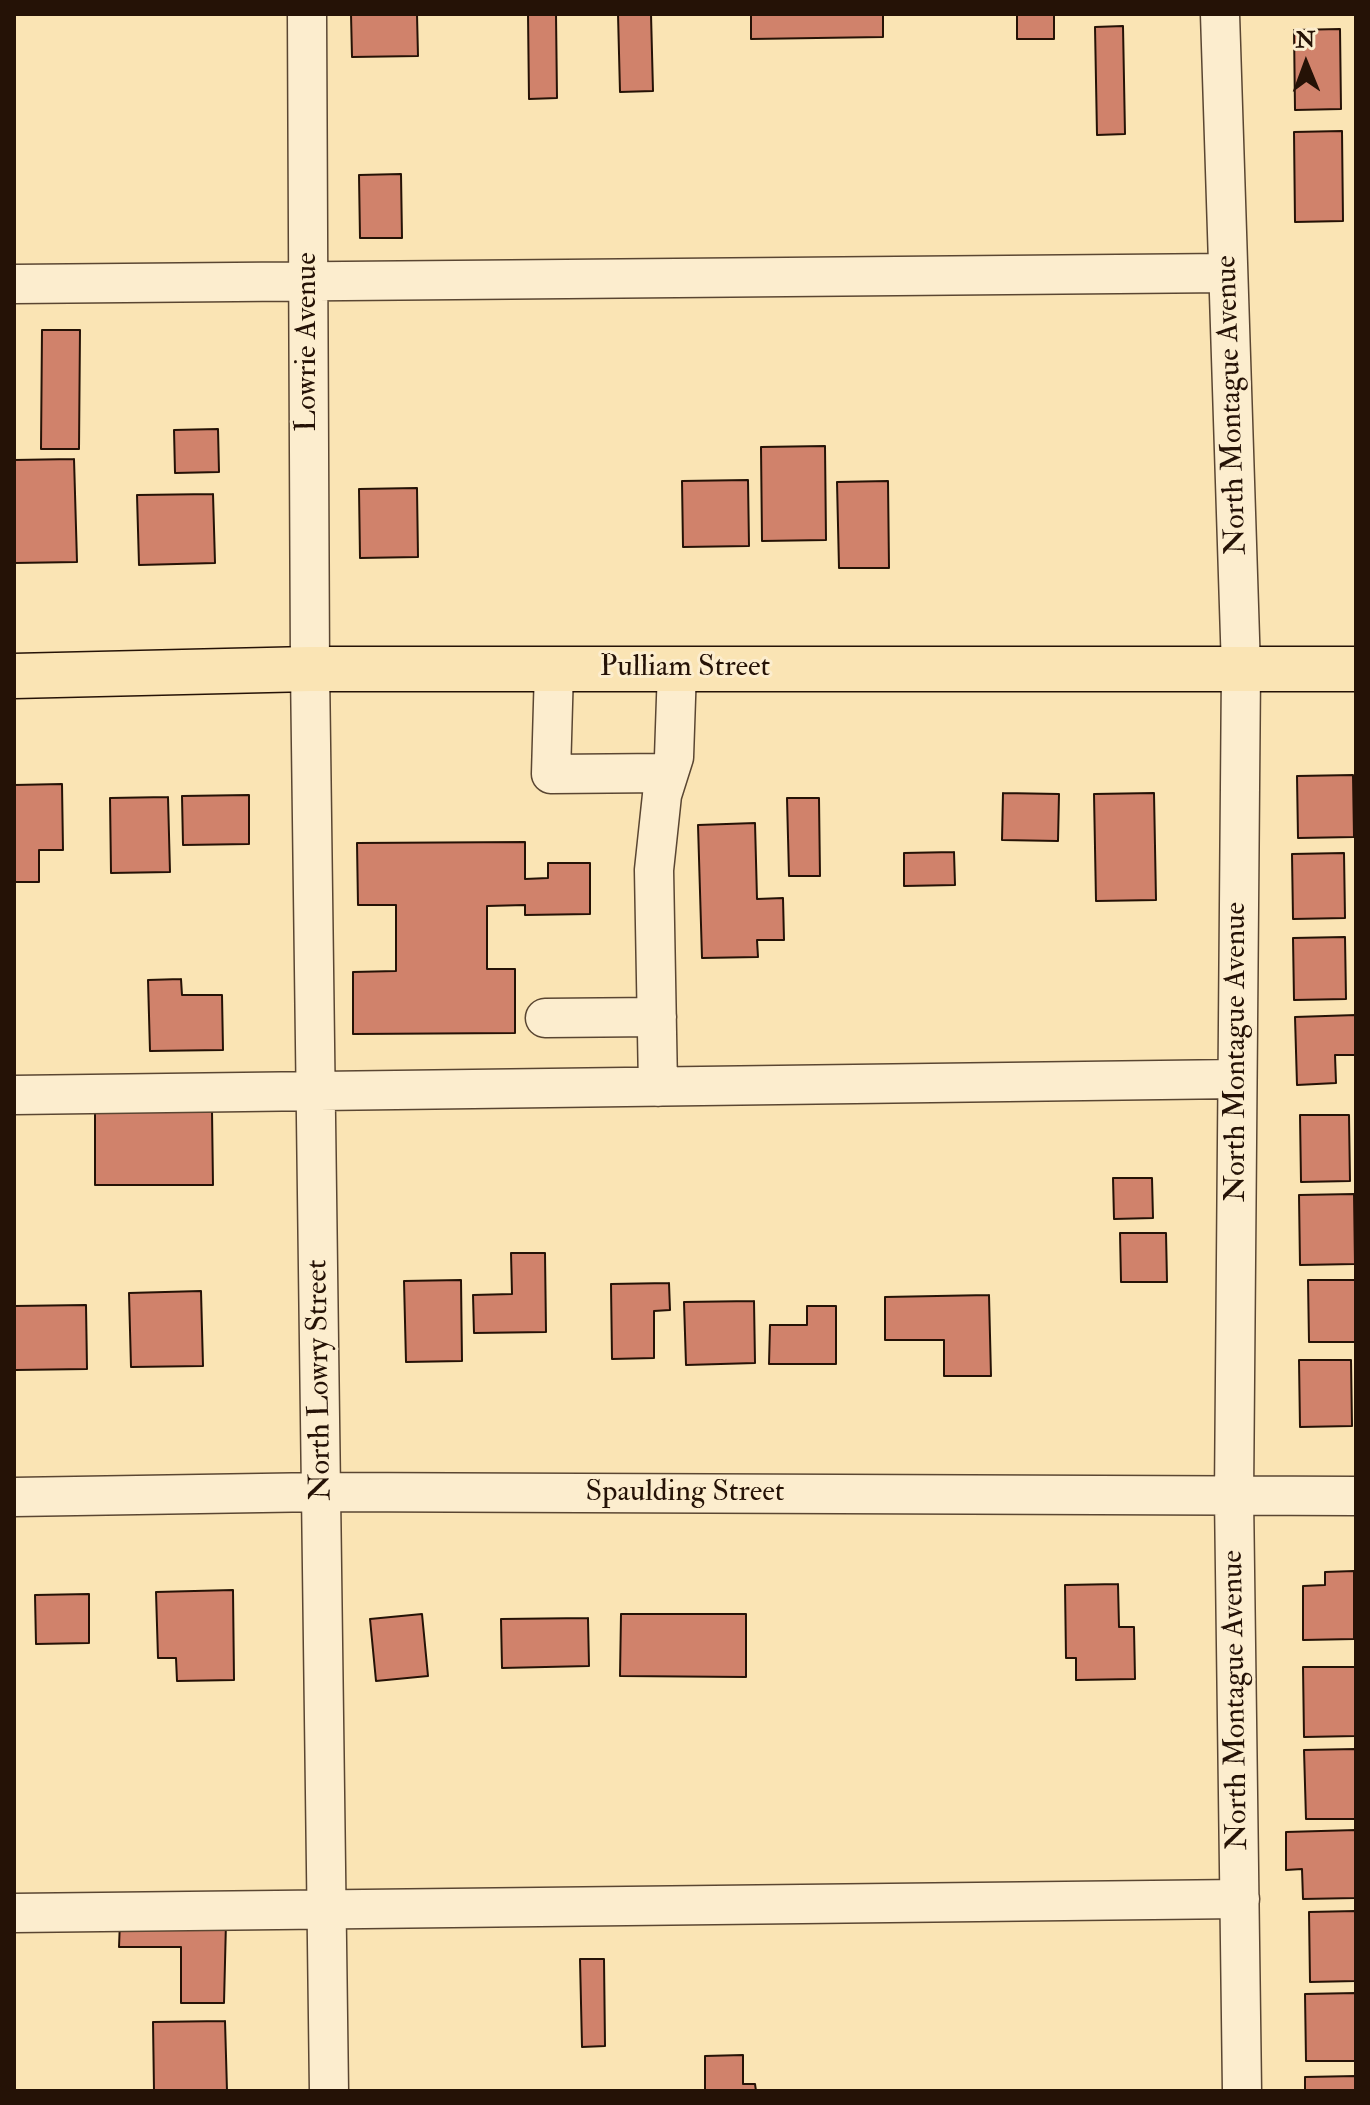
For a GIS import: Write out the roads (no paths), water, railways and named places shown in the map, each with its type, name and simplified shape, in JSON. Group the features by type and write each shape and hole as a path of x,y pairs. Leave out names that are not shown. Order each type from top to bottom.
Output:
{"main road":[{"name":"Pulliam Street","path":"14,676 310,669 1356,669"}],"street":[{"name":"Lowrie Avenue","path":"307,14 310,669"},
{"name":"North Montague Avenue","path":"1220,14 1241,669 1234,1496 1242,2091"},
{"path":"14,284 1228,273"},
{"name":"North Lowry Street","path":"310,669 329,2091"},
{"path":"554,669 551,774 667,773"},
{"path":"658,1087 654,870 667,773 674,757 677,669"},
{"path":"545,1018 657,1017"},
{"path":"14,1095 1237,1079"},
{"name":"Spaulding Street","path":"14,1497 323,1492 1356,1496"},
{"path":"14,1913 1240,1899"}]}
